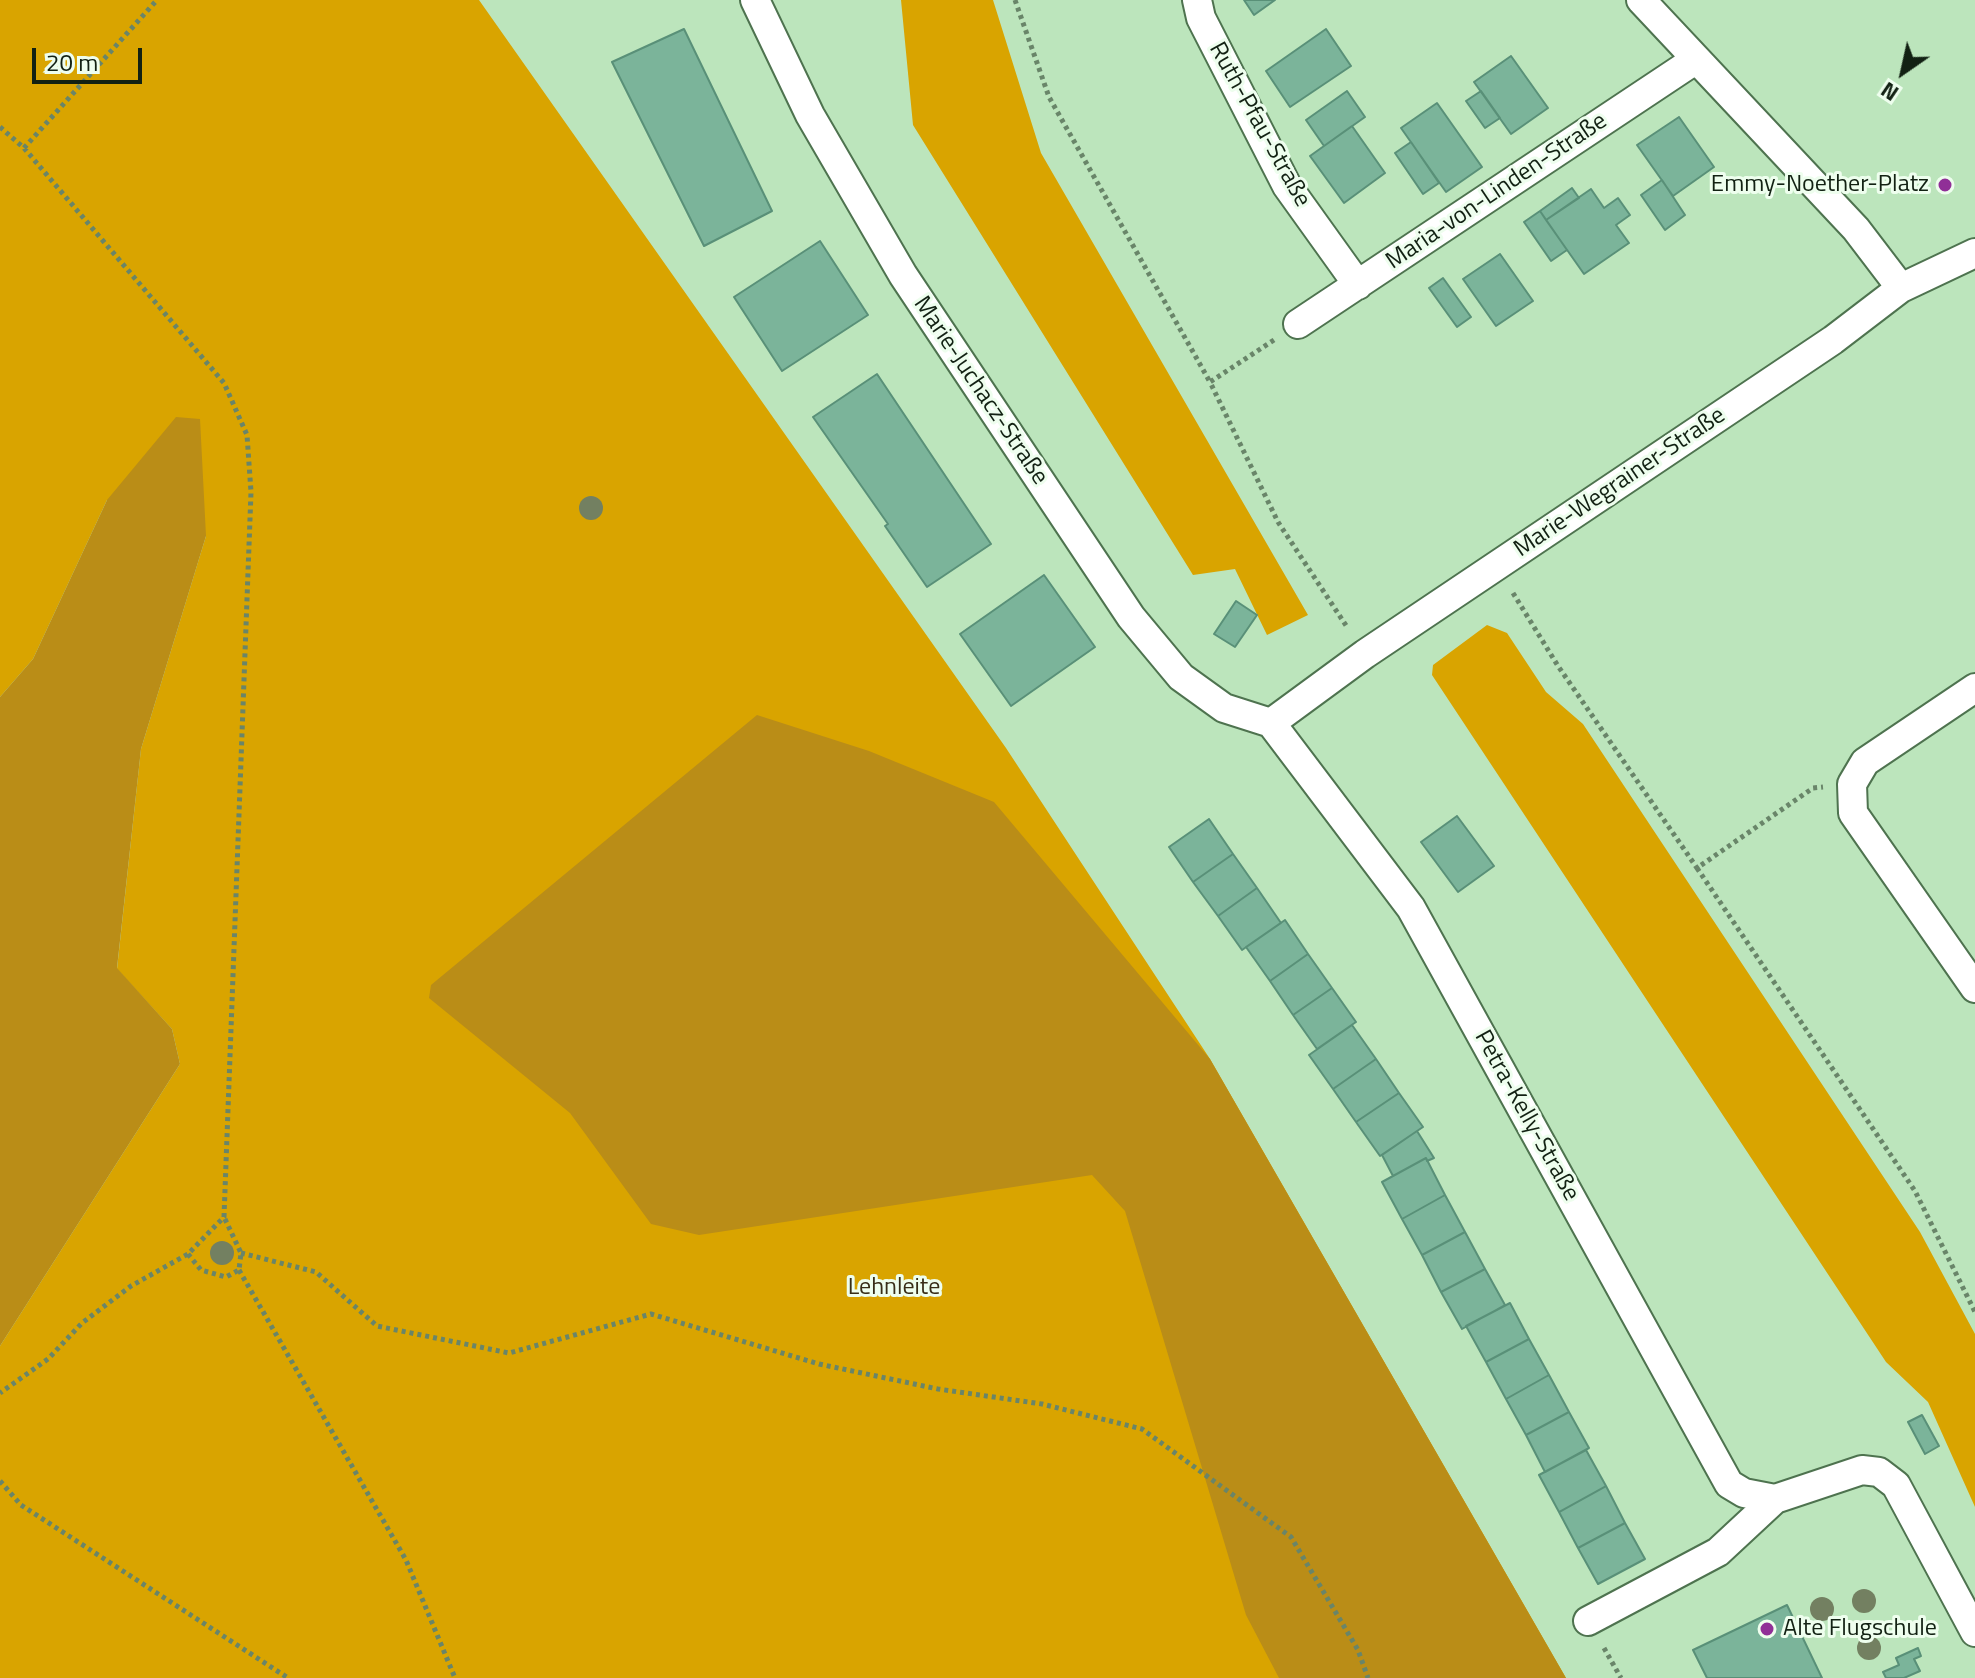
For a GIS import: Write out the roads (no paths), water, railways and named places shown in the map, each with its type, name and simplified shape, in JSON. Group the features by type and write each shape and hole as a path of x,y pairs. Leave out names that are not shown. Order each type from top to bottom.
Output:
{"street":[{"name":"Marie-Juchacz-Straße","path":"755,0 810,115 903,275 1131,617 1181,677 1224,708 1271,723"},
{"name":"Ruth-Pfau-Straße","path":"1197,0 1201,18 1287,186 1358,285"},
{"path":"1641,0 1856,229 1901,288"},
{"name":"Maria-von-Linden-Straße","path":"1298,324 1695,60"},
{"name":"Marie-Wegrainer-Straße","path":"1271,723 1365,654 1833,340 1901,288 1975,253"},
{"path":"1975,688 1865,762 1852,784 1853,813 1975,988"},
{"name":"Petra-Kelly-Straße","path":"1271,723 1411,908 1729,1484 1744,1493 1775,1499"},
{"path":"1588,1621 1718,1552 1775,1499 1862,1470 1879,1472 1896,1485 1975,1632"}],"place":[{"name":"Emmy-Noether-Platz","path":"1945,185"},
{"name":"Alte Flugschule","path":"1767,1629"}],"park label":[{"name":"Lehnleite","path":"894,1288"}]}
